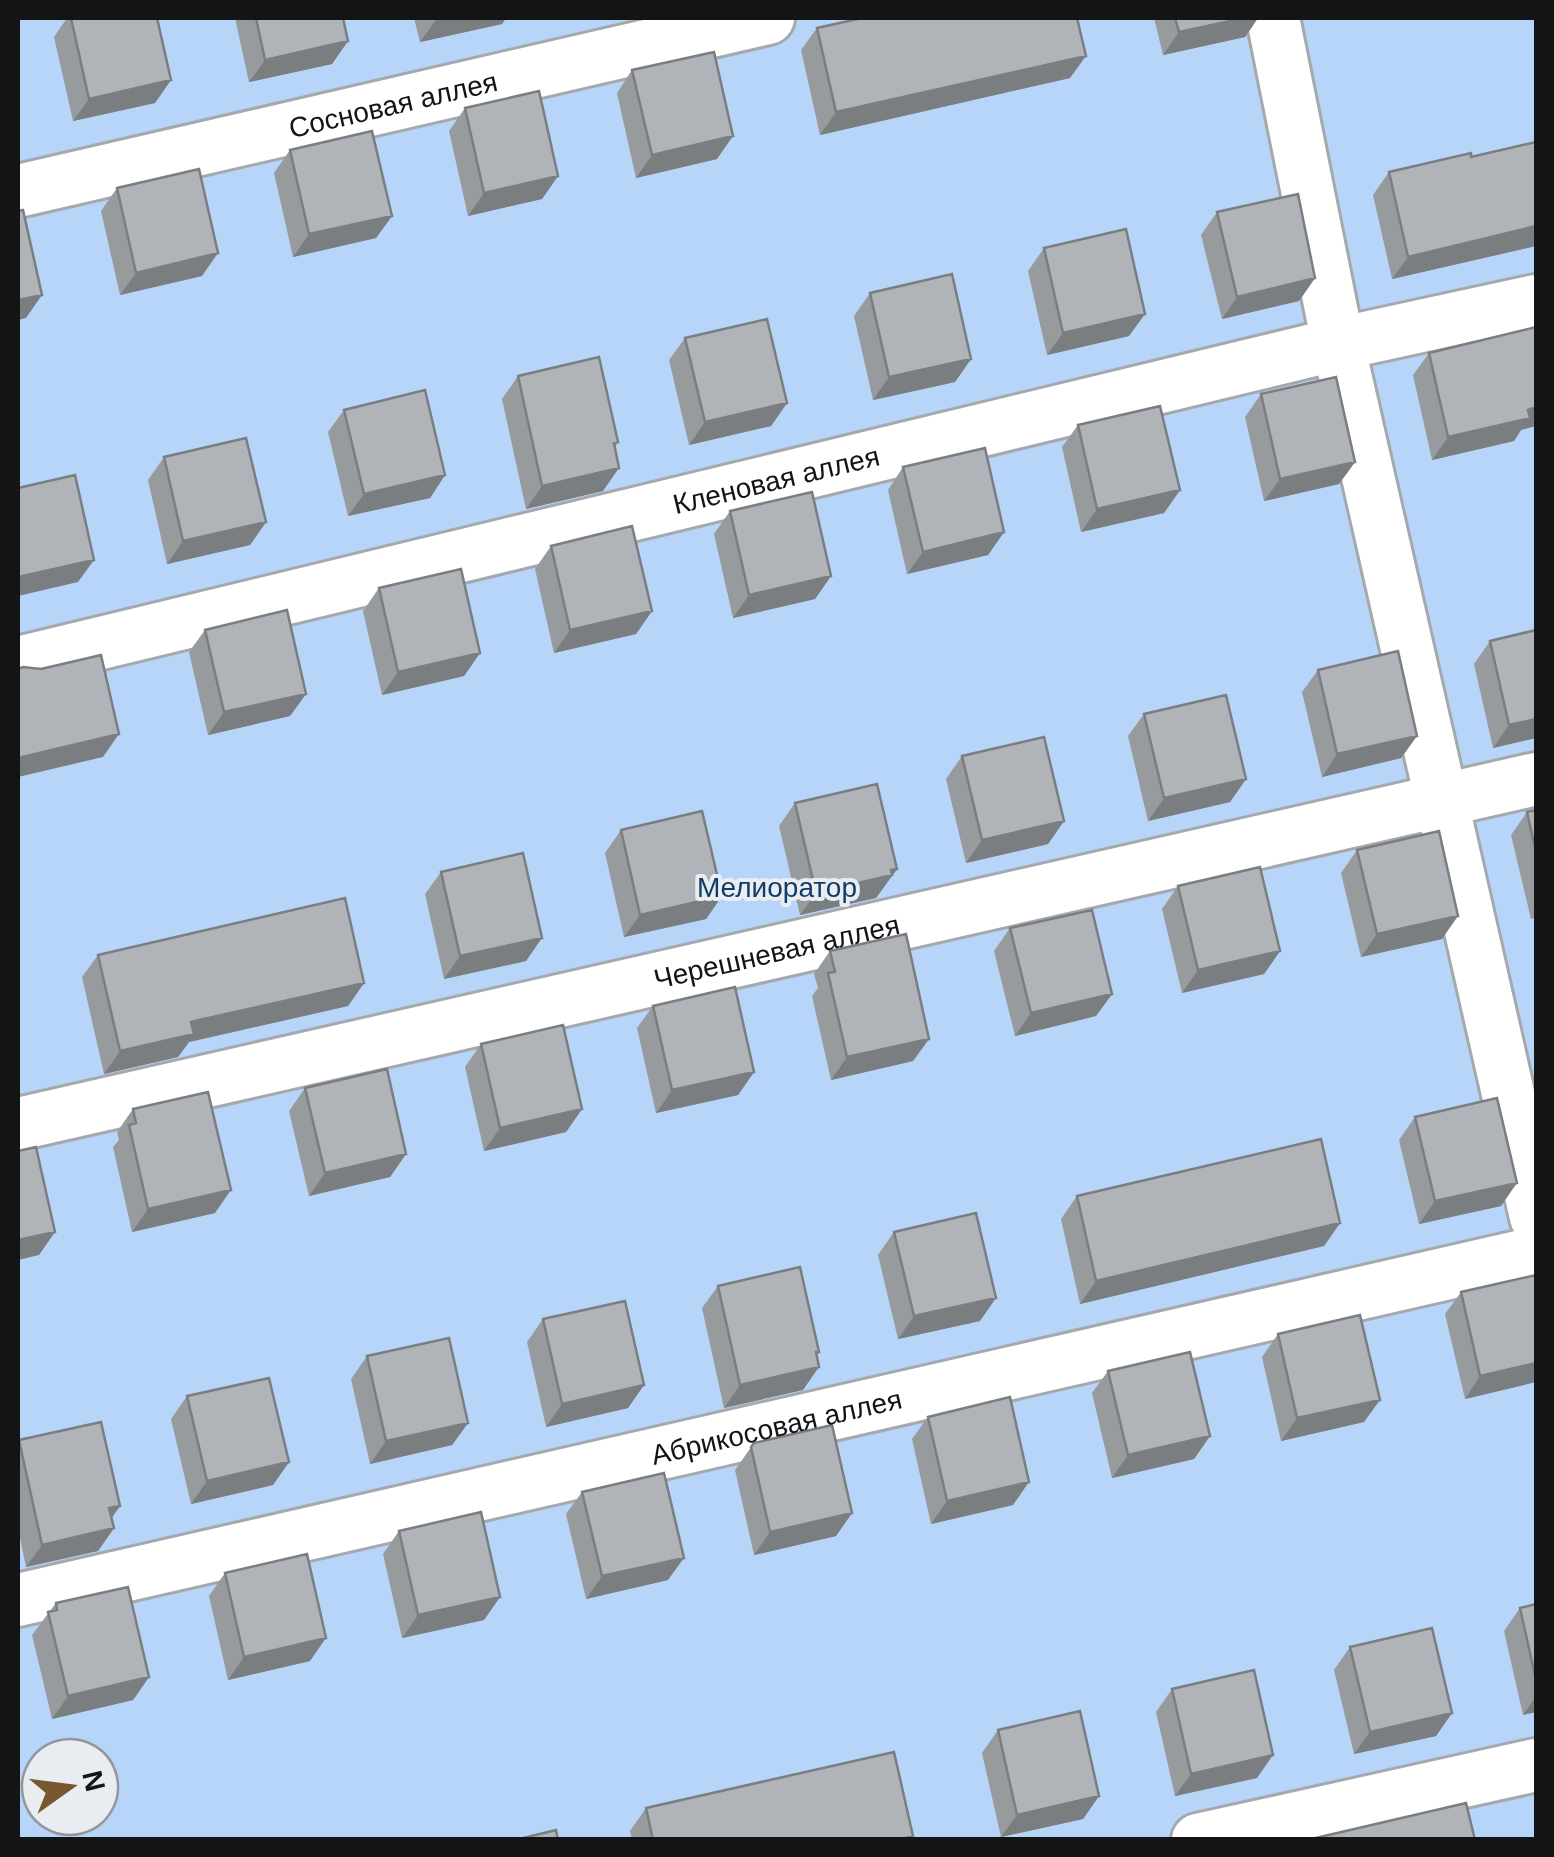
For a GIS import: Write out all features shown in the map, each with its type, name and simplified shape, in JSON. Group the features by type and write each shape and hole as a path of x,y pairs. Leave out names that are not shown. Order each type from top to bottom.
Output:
{"street":[{"name":"Сосновая аллея","path":"18,191 768,18"},
{"path":"1273,18 1338,344 1536,1216"},
{"name":"Кленовая аллея","path":"18,663 1338,344 1536,301"},
{"name":"Черешневая аллея","path":"18,1124 1536,780"},
{"name":"Абрикосовая аллея","path":"18,1600 1536,1253"},
{"path":"1198,1840 1536,1765"}],"green space":[{"name":"Мелиоратор","path":"18,18 1536,18 1536,1839 18,1839"}],"building":[{"path":"71,18 157,18 171,80 89,99"},
{"path":"256,18 343,18 348,41 265,60"},
{"path":"862,18 1077,18 1086,56 836,112 817,28"},
{"path":"1175,18 1244,18 1179,32"},
{"path":"714,52 733,136 652,155 632,70"},
{"path":"539,91 558,176 484,193 465,108"},
{"path":"372,131 392,216 309,234 290,150"},
{"path":"1536,142 1536,226 1408,257 1389,172"},
{"path":"199,169 218,253 136,273 117,188"},
{"path":"1298,194 1315,278 1237,297 1217,212"},
{"path":"23,210 42,295 18,300 18,211"},
{"path":"1126,229 1145,314 1063,333 1044,248"},
{"path":"952,274 971,359 889,377 870,293"},
{"path":"767,319 787,403 705,422 685,338"},
{"path":"1536,327 1536,407 1528,410 1530,418 1448,437 1429,353"},
{"path":"599,357 618,442 614,443 619,468 542,486 518,376"},
{"path":"1336,377 1355,462 1280,479 1261,394"},
{"path":"425,390 445,475 364,494 344,410"},
{"path":"1160,406 1180,490 1097,509 1078,425"},
{"path":"246,438 266,522 183,541 164,457"},
{"path":"985,448 1004,532 923,552 903,467"},
{"path":"75,475 94,560 18,577 18,488"},
{"path":"812,492 831,576 749,595 730,511"},
{"path":"632,526 652,611 570,630 551,546"},
{"path":"461,569 480,653 398,672 379,588"},
{"path":"287,610 306,694 224,712 205,630"},
{"path":"1536,630 1536,719 1509,725 1490,641"},
{"path":"1398,651 1417,736 1337,754 1318,670"},
{"path":"101,655 119,734 18,758 18,669 41,669"},
{"path":"1226,695 1246,779 1164,798 1144,714"},
{"path":"1044,737 1064,821 982,840 962,756"},
{"path":"877,784 897,869 891,870 892,875 816,893 795,803"},
{"path":"1536,810 1536,852 1527,812"},
{"path":"702,811 722,896 640,915 621,830"},
{"path":"1439,831 1458,916 1377,934 1357,850"},
{"path":"523,853 542,938 460,956 441,872"},
{"path":"1260,867 1280,951 1198,970 1178,886"},
{"path":"345,898 364,983 191,1022 194,1034 120,1051 98,955"},
{"path":"1092,910 1112,994 1031,1013 1010,928"},
{"path":"906,934 929,1039 847,1057 828,973 835,972 830,951"},
{"path":"735,987 754,1072 672,1090 653,1006"},
{"path":"563,1025 582,1109 500,1128 481,1044"},
{"path":"387,1069 406,1154 325,1173 305,1088"},
{"path":"208,1092 231,1190 148,1209 129,1125 136,1123 133,1109"},
{"path":"1497,1098 1517,1183 1435,1201 1415,1117"},
{"path":"1321,1139 1340,1223 1096,1281 1077,1196"},
{"path":"36,1147 55,1232 18,1240 18,1151"},
{"path":"976,1213 996,1298 914,1316 894,1232"},
{"path":"800,1267 819,1367 740,1385 718,1286"},
{"path":"1536,1275 1536,1363 1480,1376 1461,1292"},
{"path":"625,1301 644,1385 562,1404 543,1319"},
{"path":"1360,1315 1380,1400 1297,1418 1278,1334"},
{"path":"449,1338 468,1423 386,1441 367,1356"},
{"path":"1190,1352 1210,1436 1128,1455 1108,1371"},
{"path":"269,1378 289,1462 207,1481 187,1396"},
{"path":"1010,1397 1029,1482 947,1501 928,1417"},
{"path":"101,1422 120,1506 109,1508 114,1528 42,1545 19,1440"},
{"path":"832,1425 852,1513 770,1532 751,1447 754,1443"},
{"path":"664,1473 684,1558 602,1576 582,1492"},
{"path":"481,1512 500,1597 418,1615 399,1531"},
{"path":"307,1554 326,1638 244,1657 225,1573"},
{"path":"128,1587 149,1677 68,1696 48,1612 57,1610 56,1603"},
{"path":"1536,1604 1536,1680 1520,1608"},
{"path":"1432,1628 1452,1713 1370,1732 1350,1647"},
{"path":"1254,1670 1273,1755 1191,1774 1172,1689"},
{"path":"1080,1711 1099,1796 1017,1815 998,1730"},
{"path":"894,1752 913,1836 898,1840 653,1840 646,1808"},
{"path":"1466,1803 1475,1840 1307,1840"},
{"path":"556,1830 558,1840 515,1840"}]}
